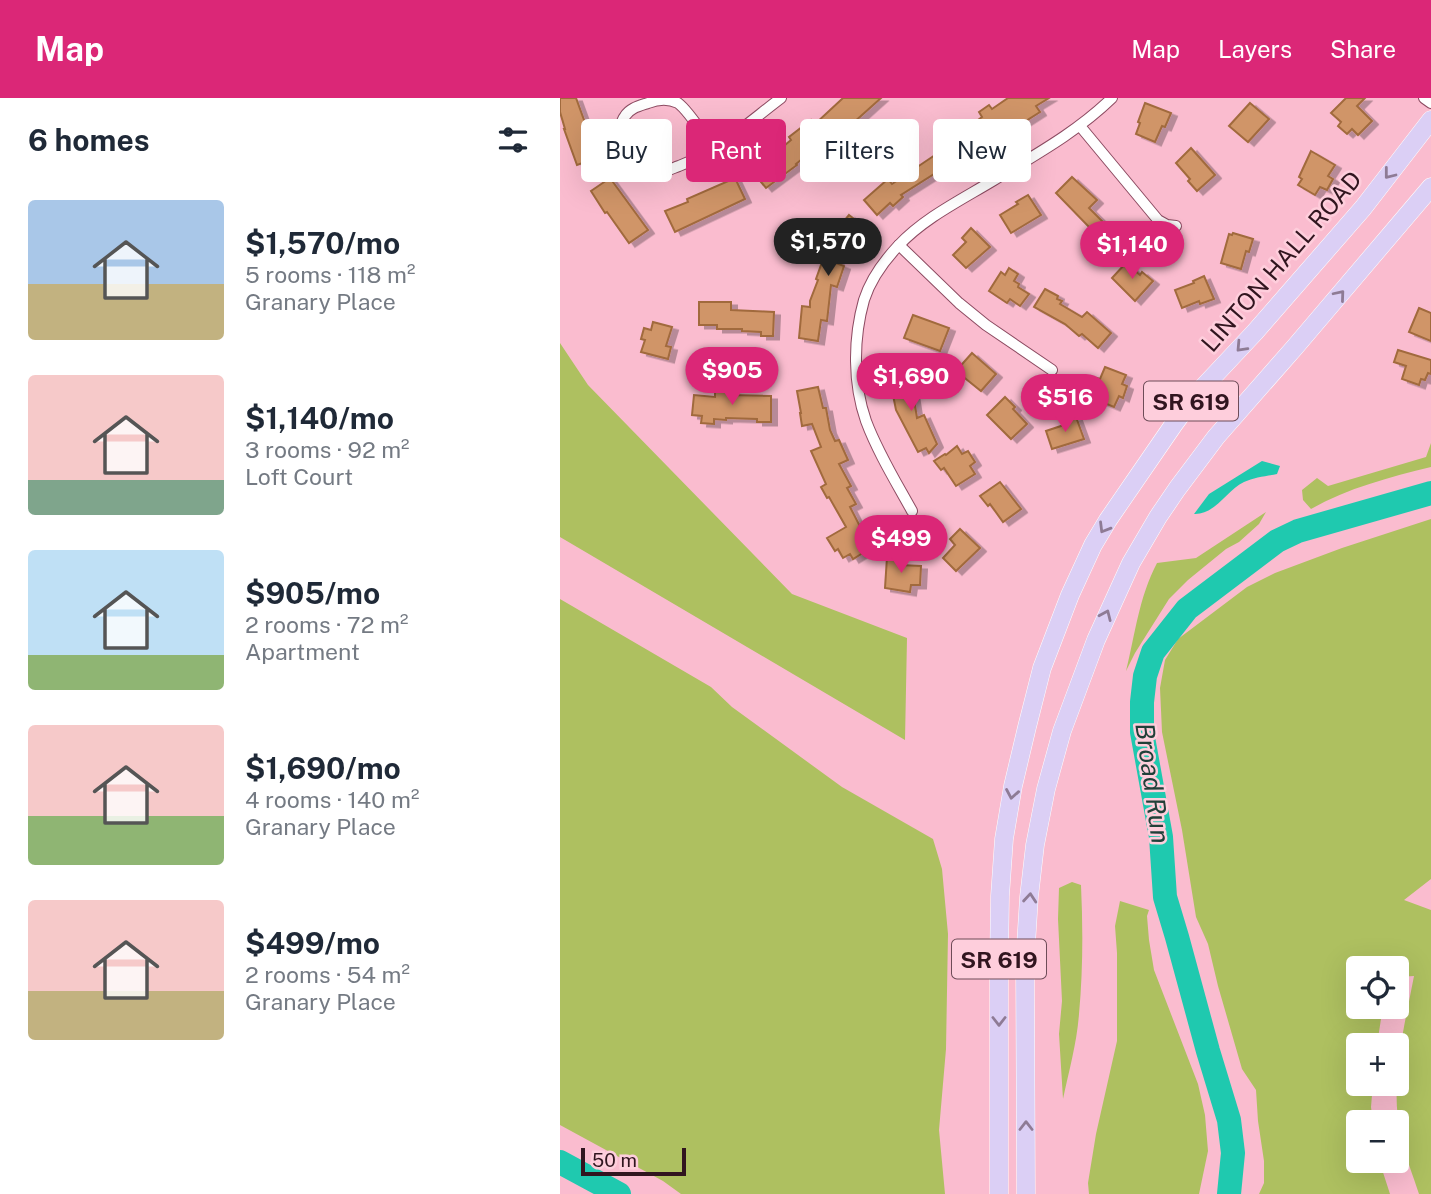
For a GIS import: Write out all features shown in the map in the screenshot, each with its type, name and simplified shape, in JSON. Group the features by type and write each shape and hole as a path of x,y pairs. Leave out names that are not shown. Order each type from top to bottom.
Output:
{"main road":[{"name":"LINTON HALL ROAD","path":"999,1194 1000,935 1004,839 1013,786 1042,668 1070,595 1108,520 1181,415 1363,208 1431,120"},
{"name":"SR 619","path":"1026,1194 1025,961 1035,845 1046,789 1062,731 1096,640 1131,563 1177,489 1216,438 1431,187"}],"street":[{"path":"754,119 781,98"},
{"path":"912,512 876,446 866,419 857,380 859,330 865,299 874,278 887,259 913,233 947,208 1080,126 1112,98"},
{"path":"1424,98 1431,103"},
{"path":"659,99 669,99 682,106 715,149 692,161 656,172 643,166 623,136 622,121 626,113 633,108 659,99"},
{"path":"1080,126 1158,220 1177,226"},
{"path":"899,246 986,325 1052,370"}],"shaded area":[{"path":"560,343 588,385 792,594 907,638 905,740 560,537"},
{"path":"1431,443 1431,467 1354,489 1311,509 1303,500 1302,490 1317,478 1328,486 1426,457"},
{"path":"1262,461 1280,466 1277,474 1244,482 1208,511 1194,514 1209,494"},
{"path":"1266,512 1259,524 1239,542 1226,549 1169,599 1126,671 1142,603 1157,563 1196,558"},
{"path":"1431,519 1431,879 1404,900 1431,910 1431,1194 1419,1194 1409,1163 1409,1110 1398,1110 1397,1096 1409,1096 1409,1033 1403,1033 1405,1019 1409,1019 1414,976 1409,976 1409,956 1346,956 1346,1019 1381,1019 1379,1033 1346,1033 1346,1096 1372,1096 1371,1110 1346,1110 1346,1173 1383,1173 1390,1194 1259,1194 1264,1183 1264,1161 1256,1090 1242,1069 1208,944 1196,917 1162,732 1160,688 1165,660 1178,639 1247,587 1275,573"},
{"path":"560,599 711,687 732,707 842,787 933,839 942,869 948,934 946,1049 939,1130 945,1194 681,1194 663,1181 560,1125"},
{"path":"1072,882 1081,885 1081,982 1076,1035 1063,1099 1059,1034 1062,1001 1059,888"},
{"path":"1120,901 1149,910 1149,940 1154,970 1198,1084 1205,1115 1208,1151 1199,1194 1089,1194 1088,1183 1096,1134 1117,1041 1115,926"}],"building":[{"path":"560,98 576,98 584,119 581,119 581,164 577,165 560,112"},
{"path":"843,98 881,98 858,119 820,119"},
{"path":"1008,98 1049,98 1036,106 1040,112 1029,119 979,119 982,117 979,112 989,105 992,109"},
{"path":"1346,98 1365,98 1357,106 1372,121 1358,135 1352,129 1347,134 1338,126 1341,122 1331,113"},
{"path":"1145,103 1171,113 1155,142 1136,134"},
{"path":"1250,103 1269,119 1248,142 1229,126"},
{"path":"800,128 800,161 786,173 786,144 791,140 789,137"},
{"path":"1191,148 1215,175 1197,191 1176,163"},
{"path":"1311,151 1335,165 1328,176 1333,179 1327,190 1320,187 1315,195 1298,185"},
{"path":"933,156 933,175 901,195 903,197 893,206 890,203 877,215 864,200 885,182 919,182 919,166"},
{"path":"1072,177 1097,200 1089,208 1110,229 1107,232 1120,245 1107,258 1084,236 1091,229 1056,193"},
{"path":"604,182 613,182 648,230 629,243 591,191"},
{"path":"726,182 737,182 745,199 675,232 665,211 688,202 687,199"},
{"path":"761,182 774,182 766,188"},
{"path":"1028,195 1041,215 1011,233 1000,215"},
{"path":"849,215 867,229 859,240 855,237 836,263 844,266 837,287 831,285 827,321 821,320 818,341 799,338 802,306 810,307 818,280 816,279 831,237"},
{"path":"971,228 990,247 966,268 953,255 966,242 962,238"},
{"path":"1229,234 1253,239 1241,269 1221,263"},
{"path":"1126,263 1140,275 1142,272 1153,281 1135,301 1112,278"},
{"path":"1009,268 1018,274 1014,281 1019,284 1018,287 1029,294 1020,306 1010,299 1007,303 989,291 1001,272 1005,275"},
{"path":"1204,276 1214,299 1200,304 1199,301 1182,308 1175,290"},
{"path":"1045,289 1058,296 1057,299 1062,301 1060,304 1082,317 1087,312 1111,333 1098,348 1082,334 1079,336 1065,324 1034,307"},
{"path":"699,302 731,302 731,310 774,312 773,336 761,336 761,332 742,329 717,329 717,325 699,325"},
{"path":"1419,308 1431,313 1431,341 1409,332"},
{"path":"913,315 949,328 940,351 904,338"},
{"path":"653,322 672,327 666,346 671,347 668,359 641,352 645,340 641,339 644,328 651,330"},
{"path":"1398,350 1431,360 1431,374 1428,373 1425,380 1421,379 1419,385 1402,379 1406,366 1394,362"},
{"path":"972,353 996,374 981,391 956,371"},
{"path":"1105,367 1126,375 1122,384 1127,386 1123,398 1119,396 1114,407 1090,397 1097,378 1100,379"},
{"path":"910,374 917,418 924,415 937,444 929,453 926,448 918,452 896,410 892,390 889,391 887,377"},
{"path":"818,387 830,430 835,441 839,440 848,460 839,464 851,486 847,488 856,504 850,507 871,548 853,559 850,554 843,558 827,538 846,527 821,487 826,484 811,451 821,447 812,424 802,426 797,391"},
{"path":"715,391 728,392 728,395 771,396 771,422 726,418 714,419 714,424 701,423 702,416 692,415 694,395 715,397"},
{"path":"1005,397 1027,424 1011,439 987,415"},
{"path":"1076,417 1084,439 1052,449 1046,431 1067,424 1066,420"},
{"path":"957,446 962,454 968,451 975,462 970,466 975,474 956,486 944,468 941,470 934,461"},
{"path":"1000,482 1021,509 1003,522 990,504 988,506 980,496"},
{"path":"960,529 980,548 956,571 943,558 955,545 950,539"},
{"path":"887,557 900,558 900,565 921,566 920,585 911,585 910,592 885,588"}],"waterway":[{"name":"Broad Run","path":"1229,1194 1233,1153 1229,1120 1165,897 1161,837 1142,732 1145,676 1153,652 1187,609 1277,541 1298,531 1431,493"},
{"name":"Broad Run","path":"560,1162 619,1194"}]}
